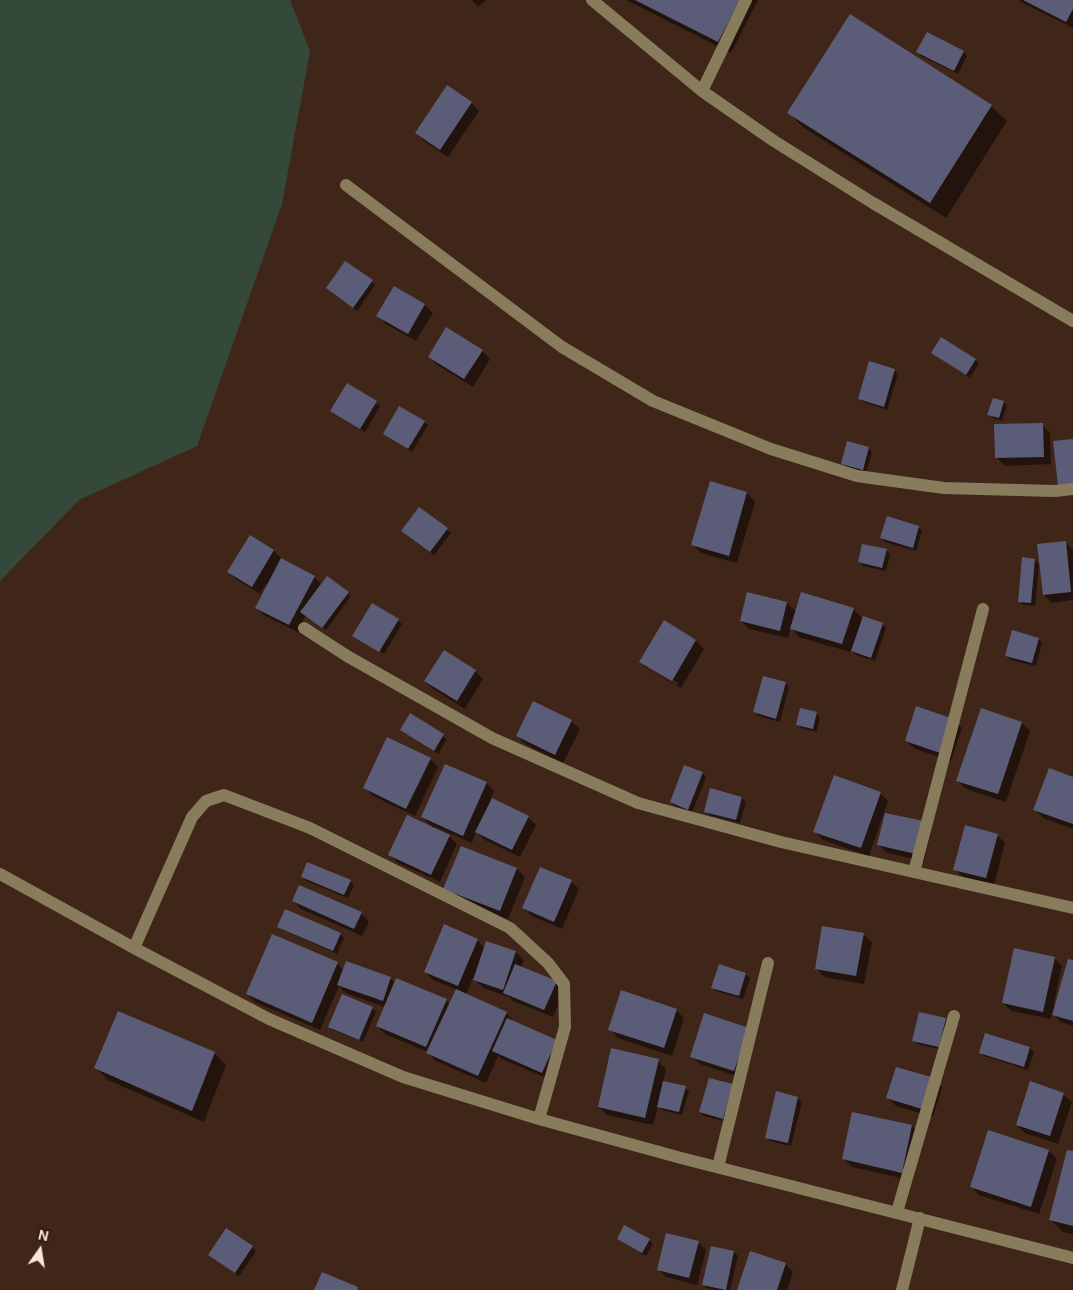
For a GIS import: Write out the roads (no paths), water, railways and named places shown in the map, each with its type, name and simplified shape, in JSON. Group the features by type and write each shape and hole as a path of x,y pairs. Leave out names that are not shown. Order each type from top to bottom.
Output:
{"street":[{"path":"592,0 702,91 774,141 864,198 1073,321"},
{"path":"702,91 746,0"},
{"path":"346,185 562,347 654,401 771,448 857,476 944,488 1055,491 1073,489"},
{"path":"914,872 984,609"},
{"path":"304,628 347,656 492,738 638,802 781,842 1073,908"},
{"path":"134,948 192,817 206,801 224,795 310,828 510,928 548,963 564,984 565,1027 539,1119"},
{"path":"0,874 268,1019 403,1076 539,1119 1073,1258"},
{"path":"718,1166 768,962"},
{"path":"897,1212 954,1016"},
{"path":"902,1290 920,1218"}]}
